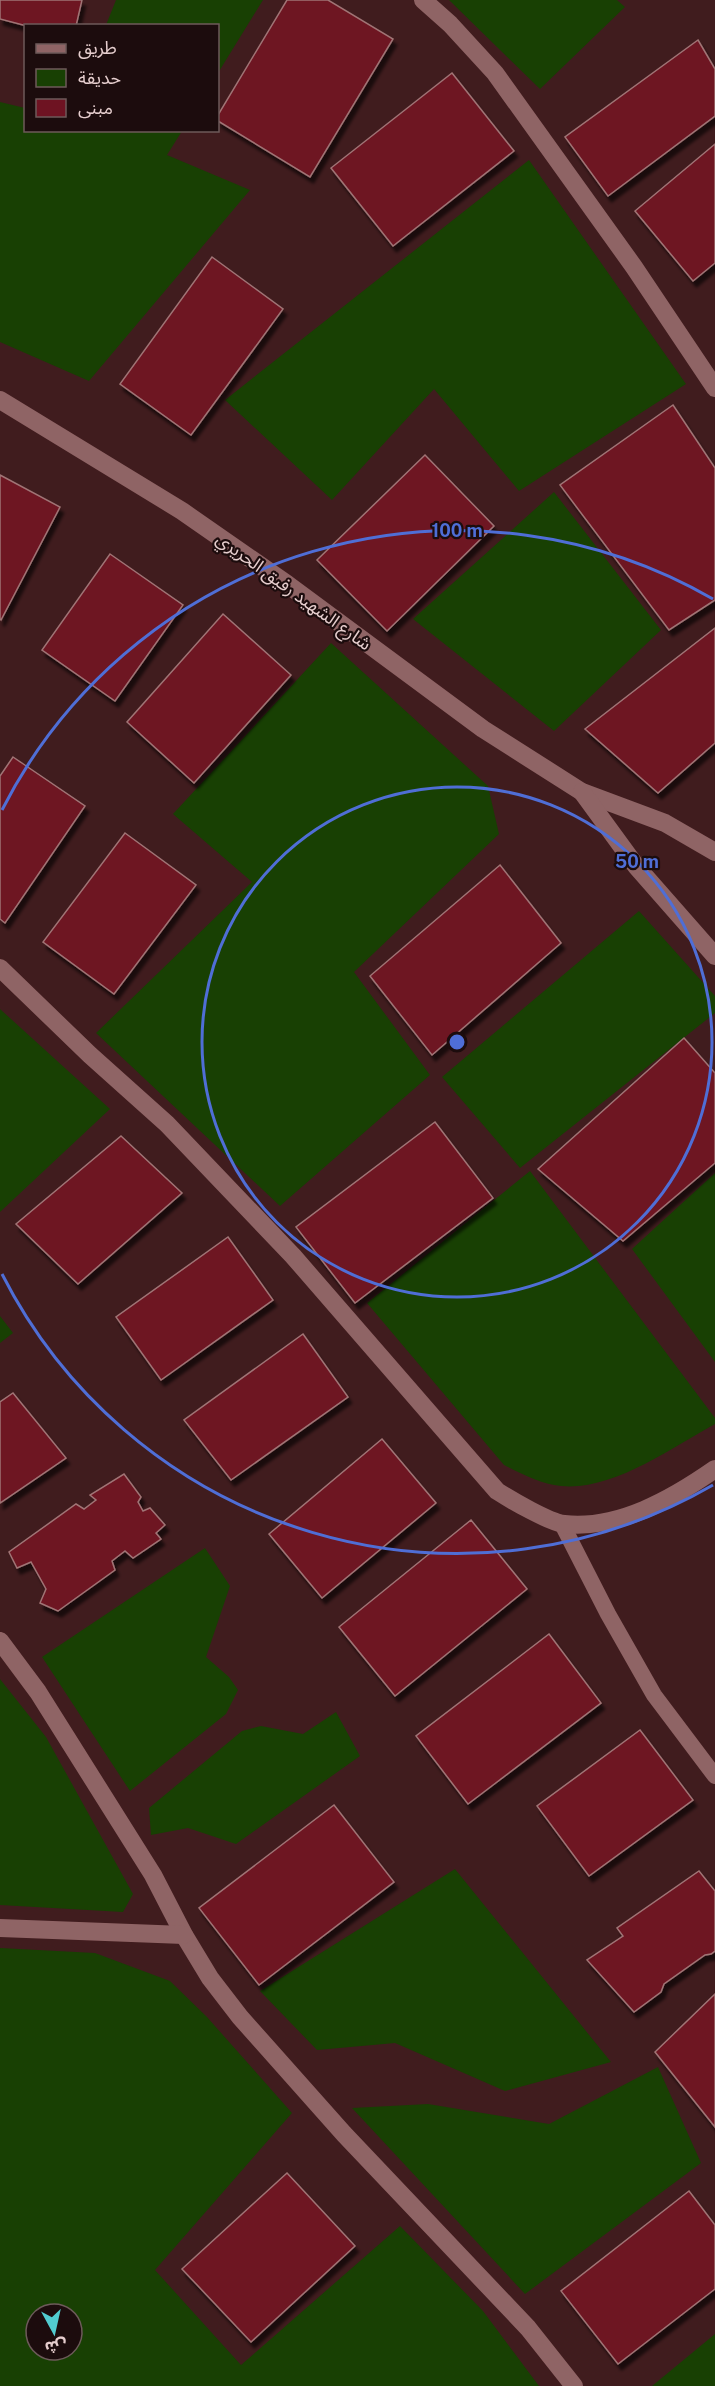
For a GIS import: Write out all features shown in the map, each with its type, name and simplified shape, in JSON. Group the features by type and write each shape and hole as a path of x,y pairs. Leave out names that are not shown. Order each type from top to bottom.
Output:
{"street":[{"path":"423,0 450,24 501,80 634,267 715,388"},
{"name":"شارع الشهيد رفيق الحريري","path":"0,400 182,511 287,584 483,729 582,792"},
{"path":"582,792 664,823 715,852"},
{"path":"582,792 636,866 715,956"},
{"path":"0,968 90,1055 167,1124 277,1240 497,1491 522,1506 562,1524 606,1522 639,1512 677,1493 715,1469"},
{"path":"0,1641 38,1692 153,1875 184,1935 210,1978 240,2017 344,2134 528,2328 574,2386"},
{"path":"0,1928 184,1935"}],"lane":[{"path":"562,1524 608,1614 654,1695 715,1776"}],"green space":[{"path":"116,0 263,0 219,71 219,24 106,24"},
{"path":"449,0 617,0 625,7 540,89"},
{"path":"0,102 24,108 24,132 181,132 167,155 250,190 89,381 0,342"},
{"path":"529,160 686,384 519,491 434,389 332,500 225,400"},
{"path":"554,492 661,630 554,731 413,619"},
{"path":"331,643 488,786 499,834 354,972 430,1075 280,1206 96,1033 252,882 173,814"},
{"path":"639,911 715,996 715,1013 520,1168 442,1077"},
{"path":"0,1009 110,1109 0,1212"},
{"path":"530,1171 715,1418 715,1424 641,1466 601,1482 581,1486 546,1483 504,1465 367,1303"},
{"path":"715,1173 715,1362 632,1249"},
{"path":"0,1316 13,1333 0,1343"},
{"path":"205,1548 230,1586 206,1657 229,1677 238,1690 226,1714 130,1791 42,1657"},
{"path":"0,1679 46,1737 133,1894 123,1912 0,1905"},
{"path":"336,1712 360,1756 236,1844 188,1828 151,1835 149,1808 242,1731 261,1726 303,1734"},
{"path":"455,1869 611,2062 505,2091 395,2043 317,2050 260,1991"},
{"path":"0,1948 95,1953 170,1981 207,2017 292,2113 155,2270 241,2365 400,2226 483,2311 539,2386 0,2386"},
{"path":"658,2067 701,2163 525,2294 352,2108 428,2104 549,2124"},
{"path":"715,2334 715,2386 652,2386"}],"building":[{"path":"0,0 82,0 76,24 24,25 0,19"},
{"path":"287,0 328,0 393,39 310,177 219,122 219,113"},
{"path":"698,40 715,69 715,116 608,196 565,137"},
{"path":"452,73 514,151 393,246 331,168"},
{"path":"715,144 715,263 693,281 635,211"},
{"path":"212,257 283,309 191,435 120,384"},
{"path":"673,405 715,468 715,600 669,630 560,485"},
{"path":"425,455 494,526 387,631 317,560"},
{"path":"0,475 60,507 1,620 0,619"},
{"path":"110,554 183,605 115,701 42,650"},
{"path":"223,614 291,675 194,783 127,722"},
{"path":"715,628 715,743 658,793 585,729"},
{"path":"13,757 85,806 5,923 0,919 0,776"},
{"path":"125,833 196,885 114,994 43,942"},
{"path":"500,865 561,943 432,1055 370,976"},
{"path":"684,1038 715,1073 715,1163 623,1241 538,1169"},
{"path":"435,1122 493,1198 355,1303 296,1227"},
{"path":"121,1136 182,1193 78,1284 16,1224"},
{"path":"228,1237 273,1300 161,1380 116,1317"},
{"path":"303,1334 348,1397 231,1480 184,1420"},
{"path":"13,1393 66,1458 0,1503 0,1402"},
{"path":"382,1439 436,1503 322,1598 269,1534"},
{"path":"124,1474 141,1497 138,1502 143,1511 150,1508 165,1525 156,1533 161,1539 133,1558 125,1551 112,1561 115,1570 58,1611 40,1603 46,1589 31,1562 17,1568 9,1552 76,1504 84,1509 96,1500 90,1495"},
{"path":"471,1520 527,1589 395,1696 339,1627"},
{"path":"549,1634 601,1703 468,1804 416,1736"},
{"path":"640,1730 693,1800 589,1876 537,1806"},
{"path":"334,1805 394,1882 259,1985 199,1908"},
{"path":"699,1871 715,1891 715,1951 705,1955 664,1984 661,1992 634,2012 587,1960 623,1936 617,1928"},
{"path":"715,1994 715,2127 655,2052"},
{"path":"287,2173 355,2246 251,2342 182,2269"},
{"path":"689,2191 715,2225 715,2289 618,2364 561,2291"}]}
